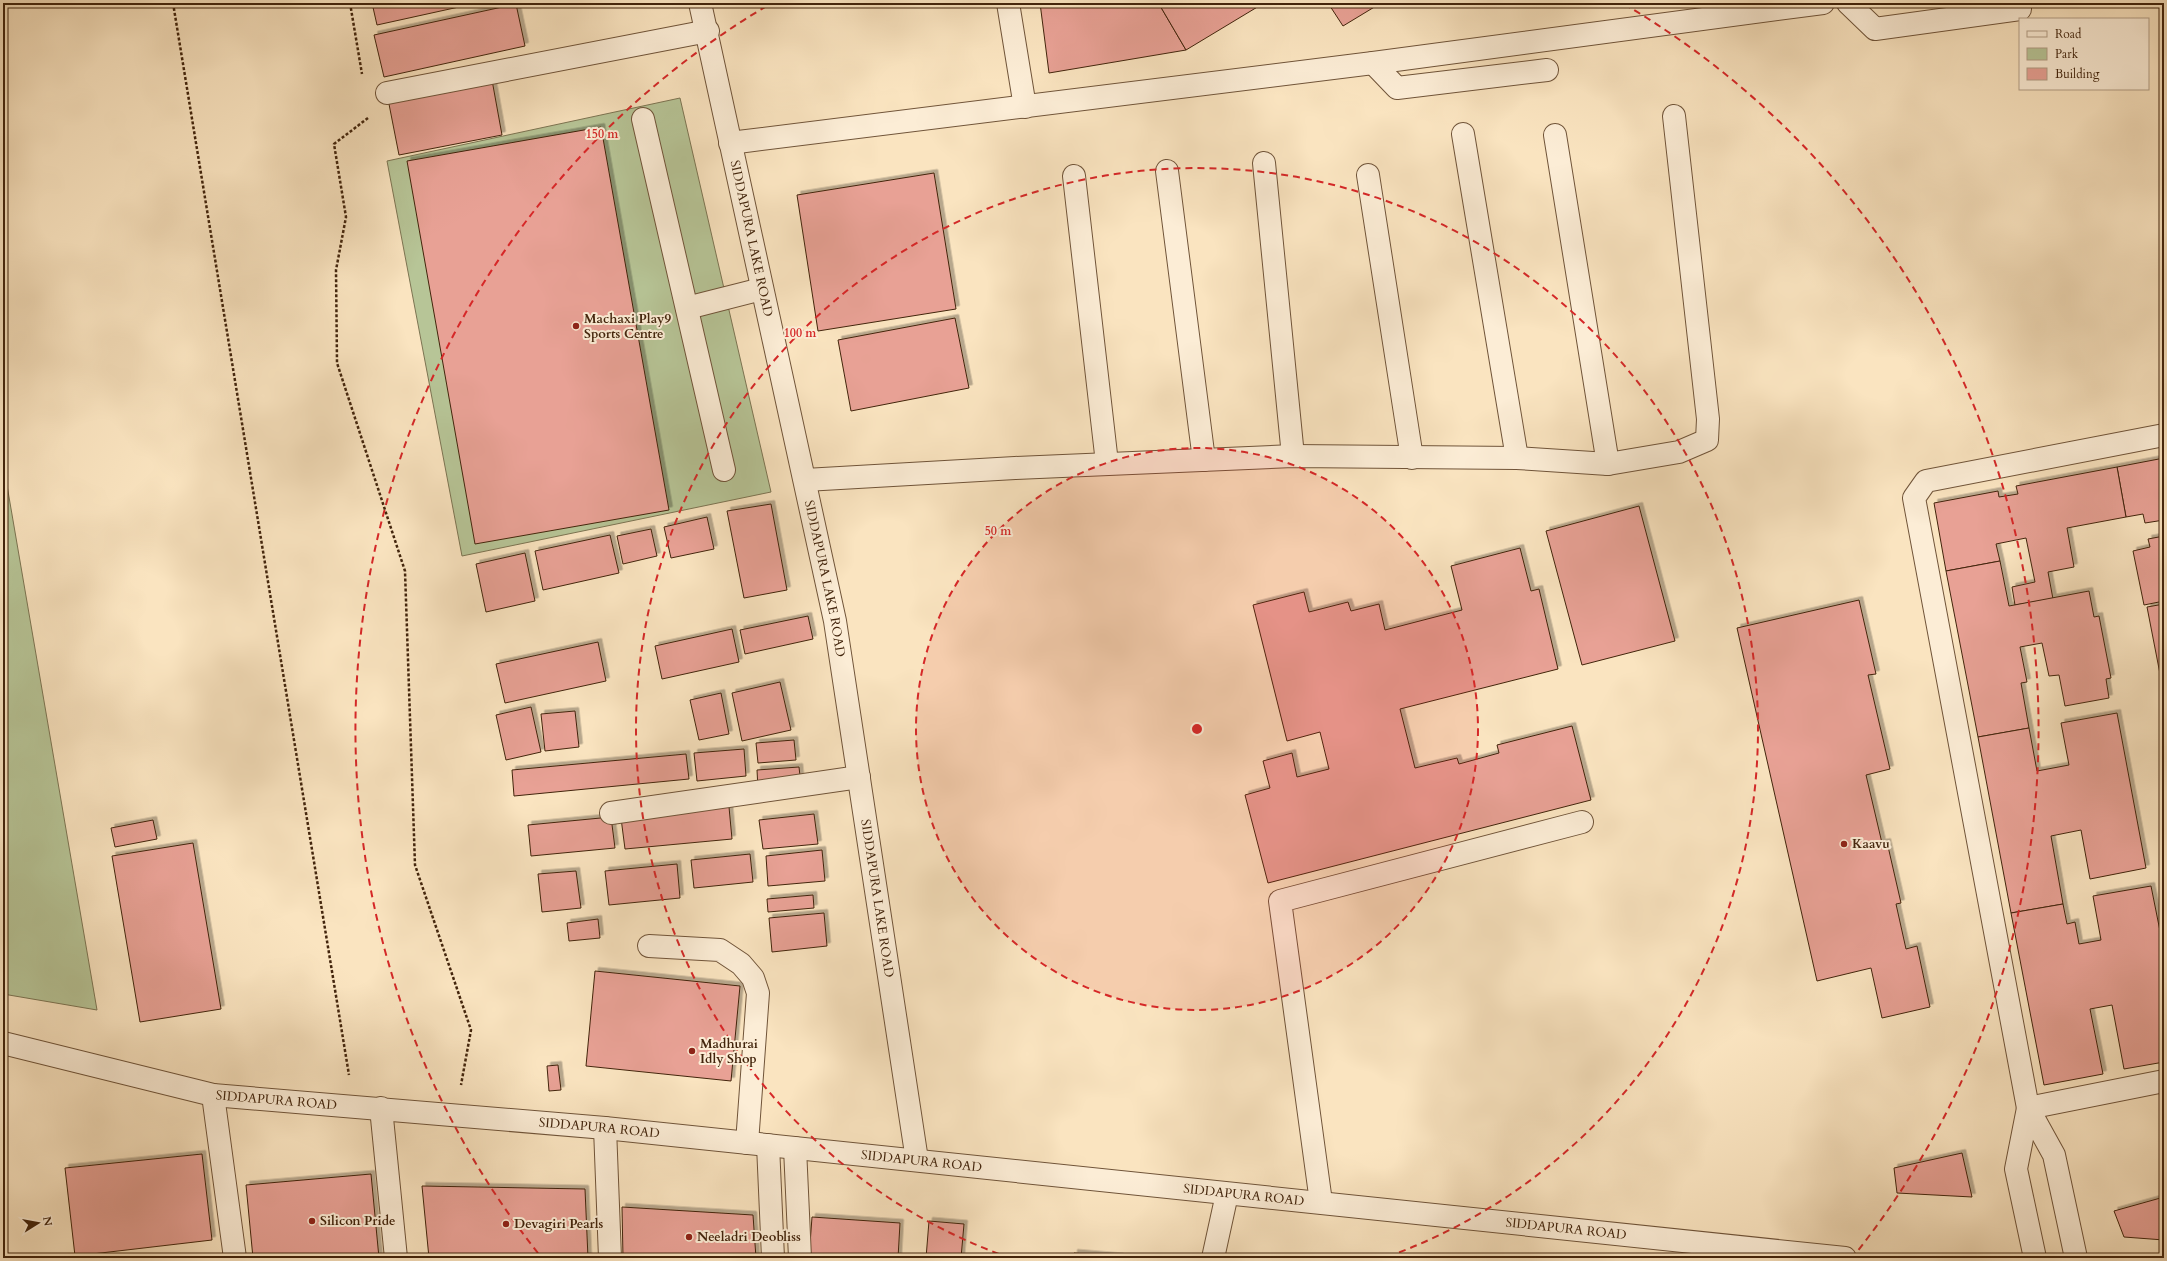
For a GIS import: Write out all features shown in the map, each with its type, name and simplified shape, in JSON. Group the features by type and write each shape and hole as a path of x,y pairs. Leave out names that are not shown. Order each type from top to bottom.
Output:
{"street":[{"name":"SIDDAPURA LAKE ROAD","path":"700,3 708,31 730,143 835,621 917,1160"},
{"path":"1008,3 1026,107"},
{"path":"730,143 1373,63 1823,3"},
{"path":"1848,3 1875,29 2020,10"},
{"path":"386,92 708,31"},
{"path":"1373,63 1398,88 1547,70"},
{"path":"804,480 1293,456 1517,458 1608,464 1679,452 1707,440 1708,419 1674,116"},
{"path":"643,119 724,470"},
{"path":"1463,134 1517,458"},
{"path":"1555,134 1608,464"},
{"path":"1264,163 1293,456"},
{"path":"1167,171 1204,460"},
{"path":"1368,175 1412,458"},
{"path":"1074,176 1108,464"},
{"path":"686,308 762,289"},
{"path":"2076,1258 2054,1155 2028,1108 1914,498 1926,480 2164,435"},
{"path":"611,813 858,777"},
{"path":"1321,1202 1280,901 1582,822"},
{"path":"649,946 720,950 741,964 753,978 758,993 758,1144 773,1258"},
{"name":"SIDDAPURA ROAD","path":"3,1043 213,1095 605,1128 1845,1258"},
{"path":"2028,1108 2164,1081"},
{"path":"213,1095 235,1258"},
{"path":"381,1108 396,1258"},
{"path":"2028,1108 2016,1169 2035,1258"},
{"path":"605,1128 610,1258"},
{"path":"795,1148 800,1258"},
{"path":"1213,1258 1227,1194"}],"path":[{"path":"173,3 355,1107"},
{"path":"350,3 363,79"},
{"path":"369,117 334,144 346,217 336,270 337,363 405,572 415,865 471,1030 456,1115"}],"green space":[{"name":"Machaxi Play9 Sports Centre","path":"680,98 771,492 462,556 387,161"},
{"path":"3,462 97,1010 3,994"}],"building":[{"path":"372,3 477,3 377,25"},
{"path":"1040,3 1162,3 1159,4 1186,50 1049,73"},
{"path":"1264,3 1186,50 1159,4"},
{"path":"1328,3 1381,3 1343,26"},
{"path":"516,4 525,46 384,77 374,35"},
{"path":"492,80 502,135 399,155 388,99"},
{"name":"Machaxi Play9 Sports Centre","path":"601,127 669,510 475,544 407,161"},
{"path":"934,173 956,309 818,331 797,195"},
{"path":"955,318 969,388 851,411 838,340"},
{"path":"2164,458 2164,520 2145,523 2143,514 2126,517 2117,467"},
{"path":"2117,467 2126,517 2067,528 2074,567 2048,572 2053,599 2015,605 2012,587 2035,582 2026,538 1996,544 2000,561 1946,571 1934,503 1998,491 1999,497 2018,494 2016,486"},
{"path":"771,504 787,590 744,598 727,511"},
{"path":"1639,506 1675,641 1582,665 1546,531"},
{"path":"707,517 714,549 671,558 664,527"},
{"path":"651,529 657,556 623,564 617,536"},
{"path":"610,535 619,573 543,590 535,551"},
{"path":"2164,536 2164,601 2144,605 2133,551 2150,547 2148,539"},
{"path":"1520,548 1531,591 1539,589 1558,669 1400,709 1415,768 1457,758 1459,764 1499,753 1497,745 1572,726 1591,800 1268,883 1245,795 1270,788 1263,761 1292,753 1297,777 1329,769 1320,732 1287,741 1253,605 1304,592 1309,612 1348,602 1351,611 1379,604 1385,630 1462,610 1451,566"},
{"path":"525,553 535,601 486,612 476,564"},
{"path":"2000,561 2009,606 2089,591 2094,617 2099,616 2111,678 2106,679 2109,698 2065,706 2059,675 2049,676 2042,643 2020,647 2027,682 2021,683 2029,728 1978,737 1946,571"},
{"path":"1859,600 1876,674 1868,675 1890,769 1866,775 1882,843 1887,842 1901,903 1896,904 1906,949 1917,946 1930,1007 1882,1018 1871,968 1817,981 1737,628"},
{"path":"2164,604 2164,679 2161,679 2147,607"},
{"path":"808,616 813,639 745,654 740,630"},
{"path":"732,629 739,662 662,679 655,646"},
{"path":"598,642 606,681 505,703 496,664"},
{"path":"780,682 791,730 742,741 732,693"},
{"path":"721,693 729,734 699,740 690,700"},
{"path":"531,707 541,752 506,760 496,715"},
{"path":"575,711 579,747 545,751 541,714"},
{"path":"2117,713 2146,868 2090,879 2081,830 2051,836 2063,904 2011,913 1978,737 2029,728 2037,771 2069,765 2061,723"},
{"path":"794,740 796,760 758,763 756,743"},
{"path":"744,749 746,776 697,781 694,753"},
{"path":"686,754 689,779 514,796 512,770"},
{"path":"799,767 801,785 758,789 757,770"},
{"path":"729,807 732,839 625,849 621,818"},
{"path":"814,814 818,844 763,849 759,820"},
{"path":"611,817 615,848 531,856 528,825"},
{"path":"153,820 157,839 115,847 111,828"},
{"path":"193,843 221,1009 140,1022 112,856"},
{"path":"822,850 825,881 768,886 766,856"},
{"path":"750,854 753,882 694,888 691,860"},
{"path":"677,864 680,898 609,905 605,871"},
{"path":"576,871 581,908 542,912 538,874"},
{"path":"2151,886 2164,951 2164,1062 2124,1069 2112,1005 2090,1009 2103,1074 2044,1085 2011,913 2063,904 2067,924 2075,922 2079,944 2101,940 2093,896"},
{"path":"813,895 814,908 768,912 767,899"},
{"path":"824,913 827,946 772,952 769,918"},
{"path":"598,919 600,938 569,941 567,923"},
{"path":"595,971 740,986 731,1081 586,1066"},
{"path":"558,1065 561,1090 549,1091 547,1066"},
{"path":"1962,1153 1972,1197 1897,1193 1894,1168"},
{"path":"202,1154 212,1240 75,1256 65,1168"},
{"name":"Silicon Pride","path":"371,1174 379,1258 253,1258 246,1185"},
{"name":"Devagiri Pearls","path":"422,1186 585,1189 588,1258 429,1258"},
{"path":"2164,1197 2164,1240 2124,1237 2114,1211"},
{"name":"Neeladri Deobliss","path":"622,1207 753,1215 756,1258 623,1258"},
{"path":"812,1217 900,1223 898,1258 809,1258"},
{"path":"929,1221 964,1224 961,1258 926,1258"},
{"path":"1074,1253 1120,1257 1120,1258 1074,1258"}],"place":[{"name":"Machaxi Play9 Sports Centre","path":"576,326"},
{"name":"Kaavu","path":"1844,844"},
{"name":"Madhurai Idly Shop","path":"692,1051"},
{"name":"Silicon Pride","path":"312,1221"},
{"name":"Devagiri Pearls","path":"506,1224"},
{"name":"Neeladri Deobliss","path":"689,1237"}]}
